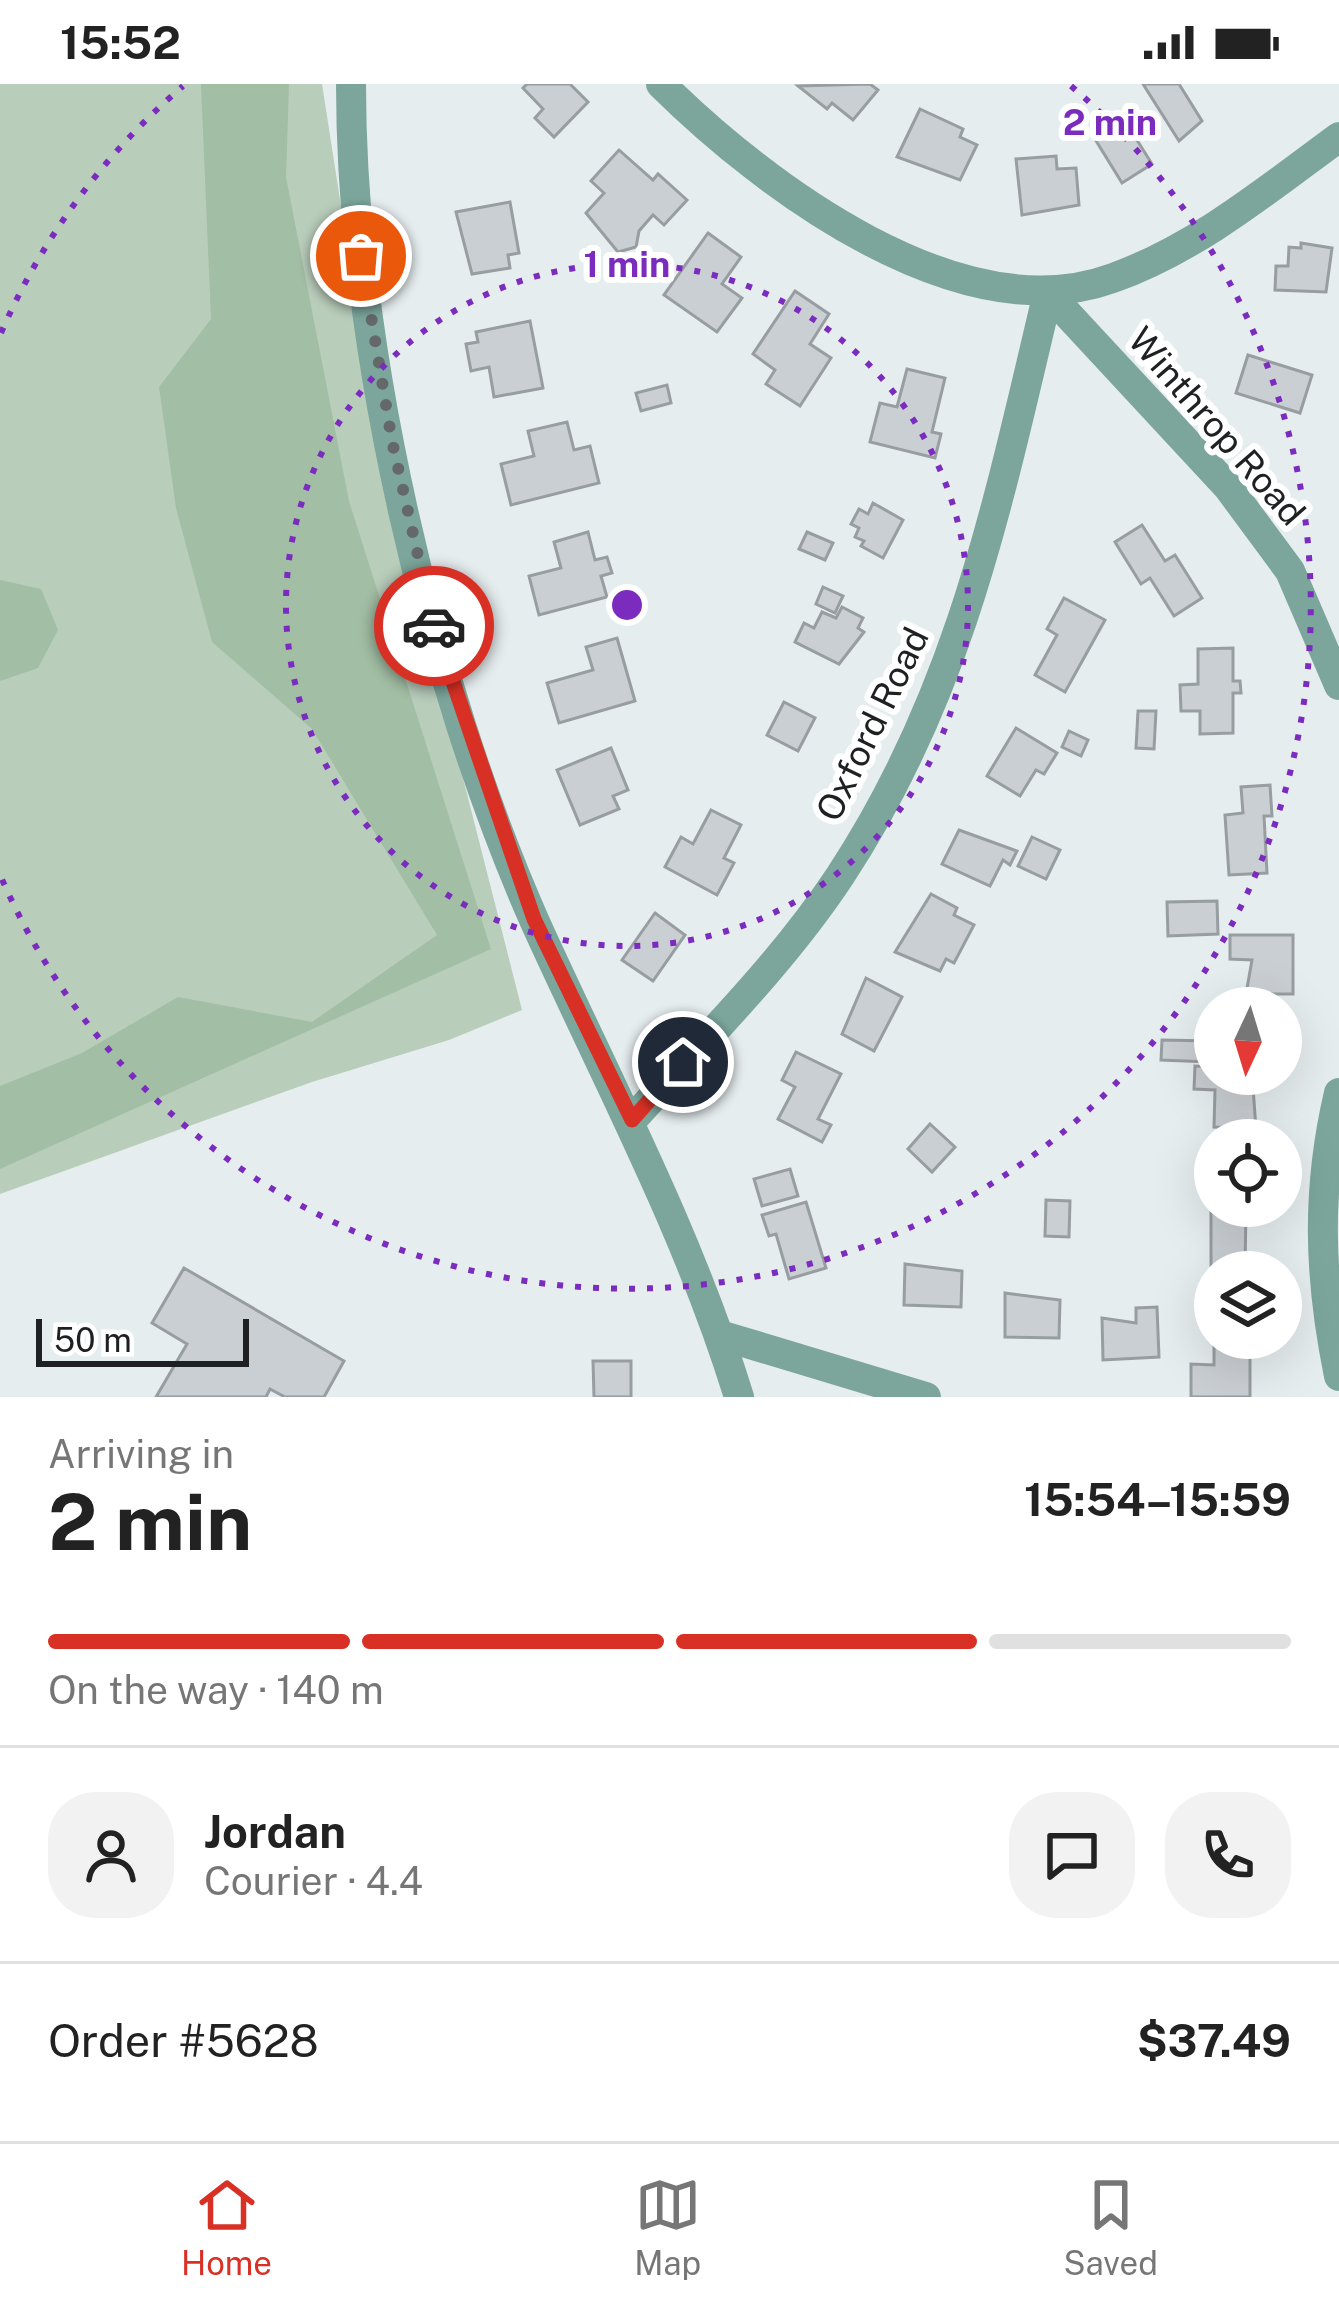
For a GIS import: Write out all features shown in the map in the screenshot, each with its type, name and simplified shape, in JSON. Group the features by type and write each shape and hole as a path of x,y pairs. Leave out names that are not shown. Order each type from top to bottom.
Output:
{"street":[{"path":"351,84 361,256 418,572 453,695 534,919 632,1120 720,1335 739,1397"},
{"path":"661,84 725,143 808,205 918,262 984,284 1048,293 1111,279 1168,253 1227,218 1339,137"},
{"name":"Oxford Road","path":"632,1120 775,962 839,876 901,770 949,662 989,547 1048,293"},
{"name":"Winthrop Road","path":"1048,293 1228,488 1278,554 1308,609 1339,686"},
{"path":"1339,1093 1322,1165 1319,1233 1339,1376"},
{"path":"720,1335 926,1397"}],"green space":[{"path":"0,84 322,84 378,444 522,1010 449,1040 312,1082 0,1194"},
{"path":"201,84 289,84 286,177 349,501 491,949 0,1169 0,1086 82,1053 178,997 312,1022 437,935 312,729 212,642 176,508 159,387 211,319"},
{"path":"0,580 41,589 58,630 38,668 0,681"}],"building":[{"path":"527,84 570,84 588,102 554,137 535,118 543,109 523,88"},
{"path":"870,84 878,90 853,120 832,103 827,109 798,86"},
{"path":"1143,84 1179,84 1202,121 1179,141"},
{"path":"920,109 963,129 960,137 977,145 960,180 897,157"},
{"path":"1120,113 1152,164 1122,183 1090,131"},
{"path":"619,150 653,180 658,174 687,200 664,225 653,215 639,231 636,247 618,252 586,213 604,193 591,181"},
{"path":"1056,156 1057,169 1076,168 1079,205 1022,215 1016,159"},
{"path":"510,202 519,253 508,255 510,268 472,274 456,212"},
{"path":"708,233 741,257 722,284 742,298 717,332 664,295"},
{"path":"1301,243 1332,248 1326,292 1275,290 1276,266 1288,266 1289,247 1301,248"},
{"path":"795,291 829,314 810,344 831,358 800,406 766,384 775,370 753,354"},
{"path":"530,321 543,388 494,397 489,367 471,371 466,344 478,342 476,332"},
{"path":"1248,355 1312,375 1300,413 1236,393"},
{"path":"907,369 945,378 932,432 941,434 935,458 870,442 880,403 897,407"},
{"path":"667,385 671,403 641,411 636,393"},
{"path":"567,422 574,450 590,446 599,483 511,505 501,464 534,456 528,431"},
{"path":"873,503 903,520 883,558 861,546 864,541 855,537 859,528 851,524 859,509 868,514"},
{"path":"1142,525 1165,561 1175,555 1202,598 1174,616 1150,578 1141,584 1115,542"},
{"path":"588,532 595,560 607,557 612,573 601,576 607,597 539,615 529,576 561,568 554,542"},
{"path":"807,532 833,543 825,560 799,549"},
{"path":"823,587 843,596 835,613 816,604"},
{"path":"1064,598 1105,620 1065,692 1035,675 1057,635 1047,629"},
{"path":"842,607 863,618 858,628 864,632 839,664 795,642 804,623 814,628 822,612 836,618"},
{"path":"617,638 635,701 559,723 547,683 593,670 586,647"},
{"path":"1233,648 1233,681 1240,681 1241,693 1233,693 1233,733 1200,734 1200,711 1181,711 1180,685 1198,684 1198,649"},
{"path":"784,702 815,718 798,751 767,735"},
{"path":"1138,711 1156,711 1154,749 1136,748"},
{"path":"1016,728 1057,753 1044,774 1036,770 1020,796 987,776"},
{"path":"1069,731 1088,740 1081,756 1062,747"},
{"path":"611,748 628,790 613,796 619,809 580,825 557,770"},
{"path":"1270,785 1272,816 1264,816 1267,873 1229,875 1225,815 1243,813 1241,787"},
{"path":"711,810 741,825 724,858 734,863 717,895 665,867 681,837 693,844"},
{"path":"959,830 1017,851 1010,865 1003,860 990,886 942,864"},
{"path":"1032,837 1060,850 1046,879 1018,866"},
{"path":"931,894 957,908 954,915 974,925 954,963 946,959 940,971 895,952"},
{"path":"1217,901 1218,934 1168,936 1167,902"},
{"path":"655,913 685,935 653,981 622,960"},
{"path":"1230,935 1293,935 1293,987 1247,987 1252,960 1230,959"},
{"path":"866,978 902,997 874,1051 842,1034"},
{"path":"1162,1040 1194,1041 1194,1061 1161,1060"},
{"path":"796,1052 841,1074 818,1119 831,1125 822,1142 778,1119 795,1087 782,1080"},
{"path":"1215,1095 1254,1095 1255,1119 1214,1119"},
{"path":"930,1124 955,1147 932,1172 908,1149"},
{"path":"790,1169 798,1196 762,1206 754,1179"},
{"path":"1046,1200 1070,1201 1069,1237 1045,1236"},
{"path":"806,1202 826,1268 789,1279 776,1234 769,1236 762,1215"},
{"path":"1211,1227 1246,1227 1245,1251 1211,1251"},
{"path":"905,1264 962,1271 961,1307 904,1305"},
{"path":"184,1268 344,1361 324,1397 285,1397 270,1389 266,1397 156,1397 187,1344 152,1323"},
{"path":"1005,1293 1060,1300 1059,1338 1005,1337"},
{"path":"1157,1307 1159,1357 1103,1360 1102,1318 1136,1323 1136,1308"},
{"path":"1214,1359 1250,1359 1250,1397 1191,1397 1191,1364 1214,1365"},
{"path":"593,1361 631,1361 631,1397 594,1397"}],"way so far":[{"path":"361,256 392,441 418,572 434,626"}],"route":[{"path":"434,626 453,695 534,919 632,1120 683,1062"}]}
